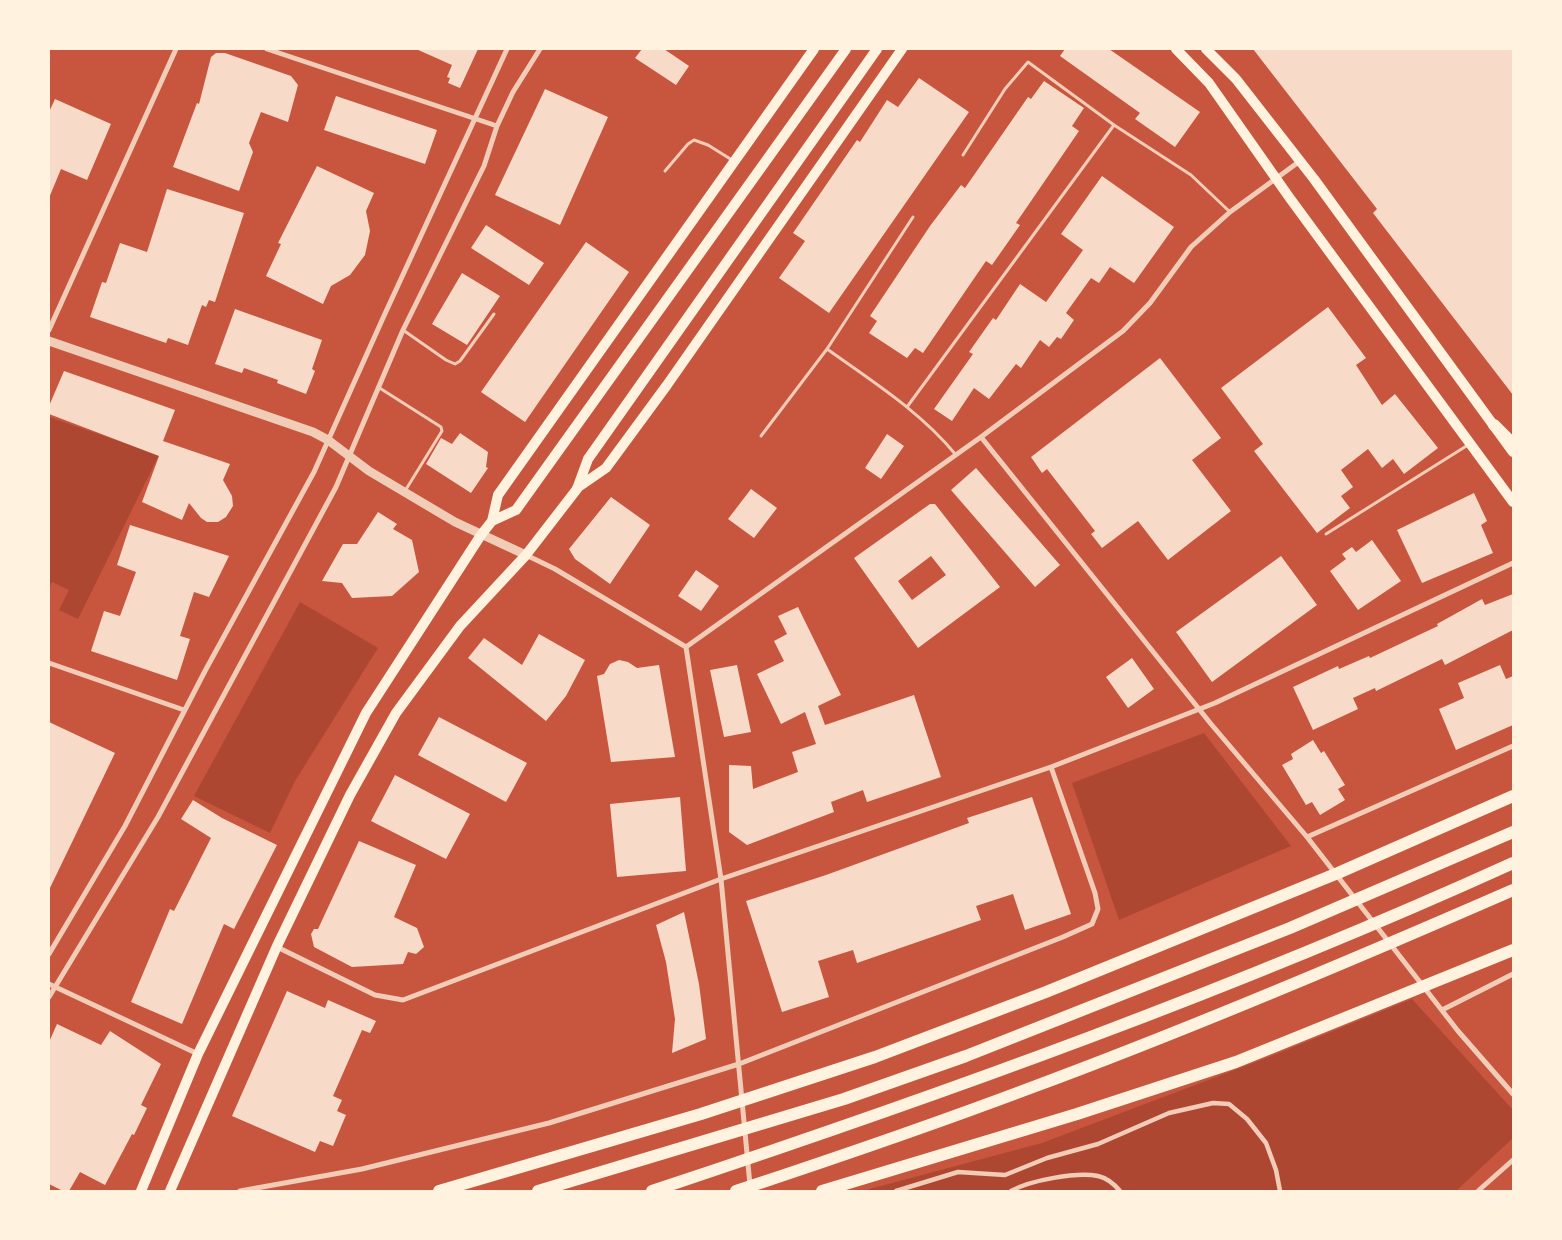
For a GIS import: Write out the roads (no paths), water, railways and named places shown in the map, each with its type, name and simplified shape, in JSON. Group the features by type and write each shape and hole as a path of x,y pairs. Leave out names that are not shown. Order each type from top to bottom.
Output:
{"highway":[{"path":"1494,425 1513,444"},
{"path":"439,1191 701,1114 875,1057 1056,989 1338,873 1513,796"},
{"path":"538,1191 844,1099 966,1056 1290,928 1513,832"},
{"path":"652,1191 871,1118 1102,1034 1301,955 1513,863"},
{"path":"736,1191 899,1136 1053,1080 1227,1012 1513,890"},
{"path":"822,1191 1077,1114 1236,1062 1508,952"}],"main road":[{"path":"141,1191 198,1054 366,713 481,535 492,521 498,495 814,49"},
{"path":"492,521 516,510 846,49"},
{"path":"577,489 588,459 877,49"},
{"path":"170,1191 276,946 350,795 396,713 460,626 526,555 577,489 606,468 667,385 902,49"},
{"path":"1176,49 1209,83 1276,179 1513,502"},
{"path":"1206,49 1236,79 1300,161 1513,452"}],"street":[{"path":"49,330 176,49"},
{"path":"267,49 497,126"},
{"path":"49,954 125,826 184,710 314,472 473,119 507,49"},
{"path":"49,997 158,817 336,487 404,330 484,166 497,126 513,92 540,49"},
{"path":"686,646 956,455 1124,331 1150,302 1191,247 1230,212 1300,161"},
{"path":"49,341 313,432 328,440 369,471 405,492 481,535 555,569 686,646"},
{"path":"981,437 1199,708 1308,837 1442,1010 1513,1094"},
{"path":"276,946 375,995 403,1000 721,879 1051,767 1199,708 1513,563"},
{"path":"686,646 721,879 751,1191"},
{"path":"49,664 184,710"},
{"path":"1308,837 1513,746"},
{"path":"240,1191 362,1169 549,1123 739,1064 1092,924 1098,909 1095,893 1051,767"},
{"path":"1442,1010 1513,974"},
{"path":"49,984 198,1054"},
{"path":"896,1191 958,1172 1005,1175 1047,1158 1098,1144 1169,1113 1213,1103 1229,1104 1247,1119 1266,1143 1276,1170 1280,1191"},
{"path":"1478,1191 1513,1160"},
{"path":"1011,1191 1038,1182 1071,1176 1100,1176 1115,1185 1120,1191"}],"lane":[{"path":"963,155 1005,89 1028,62 1114,125 1191,175 1230,212"},
{"path":"907,407 1114,125"},
{"path":"665,171 688,144 694,140 708,145 734,161"},
{"path":"761,436 827,349 913,217"},
{"path":"404,330 446,360 455,364 460,361 494,314"},
{"path":"827,349 907,407 938,433 956,455"},
{"path":"378,387 441,427 442,431 405,492"},
{"path":"1326,534 1471,444"}]}
